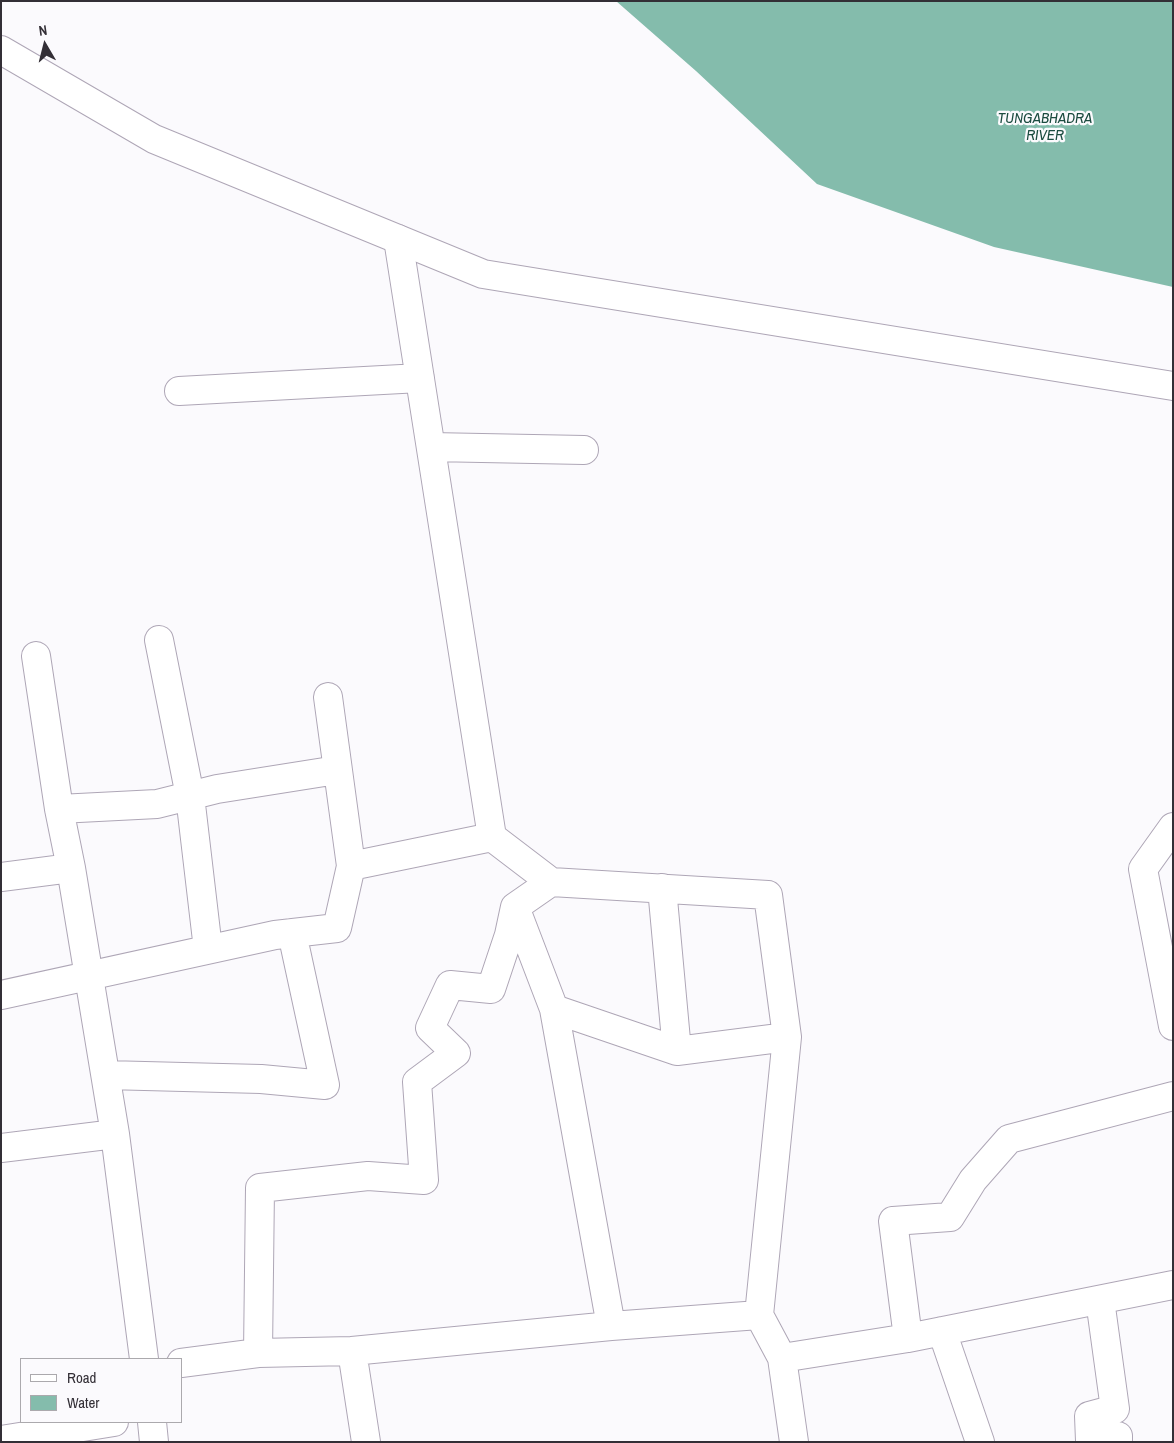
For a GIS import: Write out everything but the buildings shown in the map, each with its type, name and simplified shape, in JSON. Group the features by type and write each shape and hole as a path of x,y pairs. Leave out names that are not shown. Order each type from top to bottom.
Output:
{"street":[{"path":"1,50 154,139 483,274 1173,386"},
{"path":"398,239 492,837 551,882 768,895 786,1037 759,1315 782,1358 794,1442"},
{"path":"179,391 420,378"},
{"path":"431,447 584,450"},
{"path":"158,640 190,796 208,949"},
{"path":"36,656 59,809 71,868 106,1075 144,1358"},
{"path":"1,995 208,949 292,933 337,928 351,866 328,697"},
{"path":"59,809 156,804 217,789 337,770"},
{"path":"1173,827 1143,869 1173,1026"},
{"path":"351,866 492,837"},
{"path":"1,877 71,868"},
{"path":"258,1353 260,1188 368,1176 424,1180 417,1082 456,1053 430,1028 450,985 491,989 509,935 515,907 551,882"},
{"path":"662,888 677,1051"},
{"path":"515,907 554,1009 611,1326"},
{"path":"106,1075 261,1079 326,1085 292,933"},
{"path":"554,1009 677,1051 786,1037"},
{"path":"908,1338 893,1220 950,1217 973,1180 1009,1139 1173,1096"},
{"path":"1,1148 115,1134"},
{"path":"782,1358 908,1338 1173,1285"},
{"path":"1100,1300 1115,1409 1089,1416 1090,1441 1118,1436 1118,1442"},
{"path":"182,1362 258,1353 352,1351 611,1326 759,1315"},
{"path":"942,1331 980,1442"},
{"path":"352,1351 366,1442"},
{"path":"1,1440 108,1423"},
{"path":"152,1423 154,1442"}],"water":[{"name":"TUNGABHADRA RIVER","path":"616,1 1173,1 1173,287 994,247 817,184 696,71"}]}
